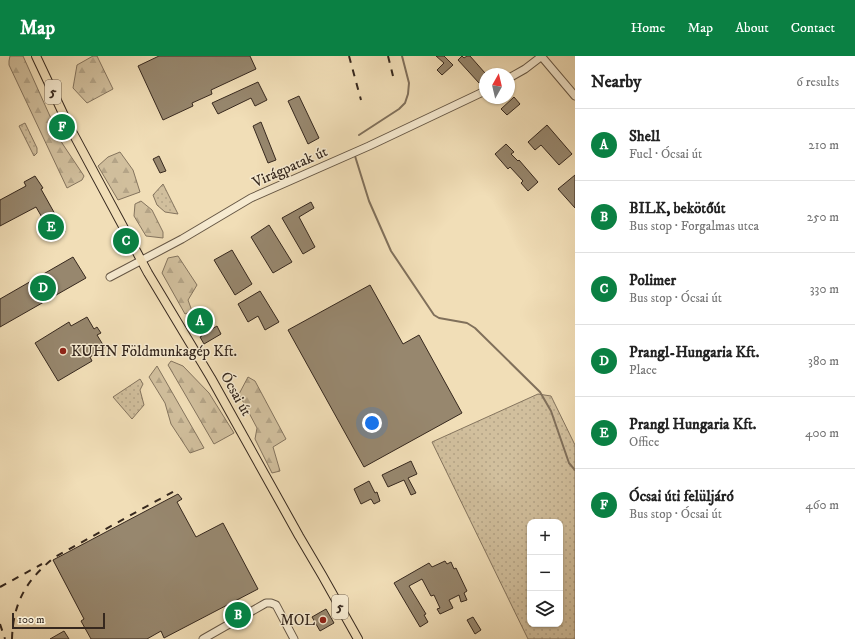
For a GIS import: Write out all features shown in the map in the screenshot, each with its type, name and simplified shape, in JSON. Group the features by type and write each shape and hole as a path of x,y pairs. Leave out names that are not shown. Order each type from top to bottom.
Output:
{"main road":[{"name":"Ócsai út","path":"36,56 68,124 148,273 212,378 299,536 358,639"}],"street":[{"path":"515,75 542,56 575,96"},
{"name":"Virágpatak út","path":"110,277 182,239 251,198 369,146 479,94"},
{"path":"203,639 266,603 276,605 294,639"}],"green space":[{"path":"10,56 23,56 62,143 84,176 82,180 67,188 9,65"},
{"path":"93,56 97,56 113,89 87,103 73,88 77,65"},
{"path":"25,123 37,148 37,153 34,156 19,126"},
{"path":"120,152 133,170 140,192 118,200 98,166 108,157"},
{"path":"163,184 178,214 165,212 157,205 153,195"},
{"path":"141,201 152,210 163,232 163,238 146,236 134,216 135,204"},
{"path":"178,256 197,285 188,300 192,311 185,314 162,273 168,258"},
{"path":"171,361 183,366 209,393 234,433 214,444 168,365"},
{"path":"157,366 204,448 190,453 171,424 165,403 149,377"},
{"path":"248,377 255,381 286,439 273,447 280,471 272,473 255,439 257,428 239,394"},
{"path":"140,379 143,384 140,390 144,405 132,419 113,397"},
{"path":"538,394 551,396 575,445 575,639 528,639 432,442"}],"building":[{"path":"159,56 250,56 256,69 211,90 212,94 192,103 193,106 163,120 138,66"},
{"path":"436,56 444,56 453,65 442,75 437,70 444,63"},
{"path":"462,56 464,58 470,56 481,68 479,68 479,83 458,60"},
{"path":"258,82 267,100 255,106 251,98 218,114 212,103"},
{"path":"299,96 319,138 308,144 288,101"},
{"path":"515,98 520,104 507,115 501,109 506,104 515,104"},
{"path":"261,122 276,160 268,163 253,126"},
{"path":"547,125 572,154 559,165 541,145 535,150 528,142"},
{"path":"506,144 514,152 511,154 518,161 519,160 538,182 528,191 521,183 523,181 510,167 508,169 495,154"},
{"path":"159,156 166,171 160,173 153,159"},
{"path":"575,175 575,208 558,189"},
{"path":"35,176 43,188 41,189 65,232 54,238 36,207 0,226 0,200 26,186 24,182"},
{"path":"311,202 314,208 299,217 315,247 303,254 282,218"},
{"path":"269,225 292,262 273,273 251,237"},
{"path":"232,250 252,284 235,295 214,260"},
{"path":"73,257 86,278 0,327 0,299"},
{"path":"370,285 403,344 419,335 462,413 364,467 288,330"},
{"path":"260,291 279,322 265,330 258,316 248,322 238,304"},
{"path":"203,313 212,329 217,326 221,334 204,344 200,337 202,336 192,318"},
{"name":"KUHN Földmunkagép Kft.","path":"87,317 94,329 97,327 101,333 97,335 105,348 90,357 92,361 58,381 35,343 69,322 71,326"},
{"path":"411,461 417,474 408,478 416,493 411,495 404,480 388,487 382,475"},
{"path":"369,481 375,493 377,492 380,501 374,504 371,499 361,504 354,489"},
{"path":"178,494 182,499 177,502 196,537 223,523 258,589 164,638 161,631 147,639 91,639 81,621 84,619 53,560"},
{"path":"445,561 447,564 451,562 454,569 456,568 467,591 464,593 467,600 461,602 459,595 449,600 453,608 440,614 437,609 440,608 434,595 431,596 422,579 409,586 426,614 424,615 428,622 420,627 394,583 429,563 432,567"},
{"name":"MOL","path":"326,609 334,623 320,631 312,617"},
{"path":"473,617 481,630 475,634 467,620"},
{"path":"64,631 69,639 50,639"}],"waterway":[{"path":"359,135 399,109 405,103 409,83 402,56"},
{"path":"355,156 369,201 391,251 434,315 439,318 467,323 475,328 540,392 551,411 569,463 575,470"}],"railway":[{"path":"349,56 361,100"},
{"path":"388,56 393,76"},
{"path":"12,639 15,614 23,592 45,565 55,557 178,489"},
{"path":"0,587 42,564"},
{"path":"0,624 5,639"}],"place":[{"name":"Ócsai úti felüljáró","path":"62,127"},
{"name":"Prangl Hungaria Kft.","path":"51,227"},
{"name":"Polimer","path":"126,241"},
{"name":"Prangl-Hungaria Kft.","path":"43,288"},
{"name":"Shell","path":"200,321"},
{"name":"KUHN Földmunkagép Kft.","path":"63,351"},
{"name":"BILK, bekötőút","path":"238,615"},
{"name":"MOL","path":"323,620"}]}
